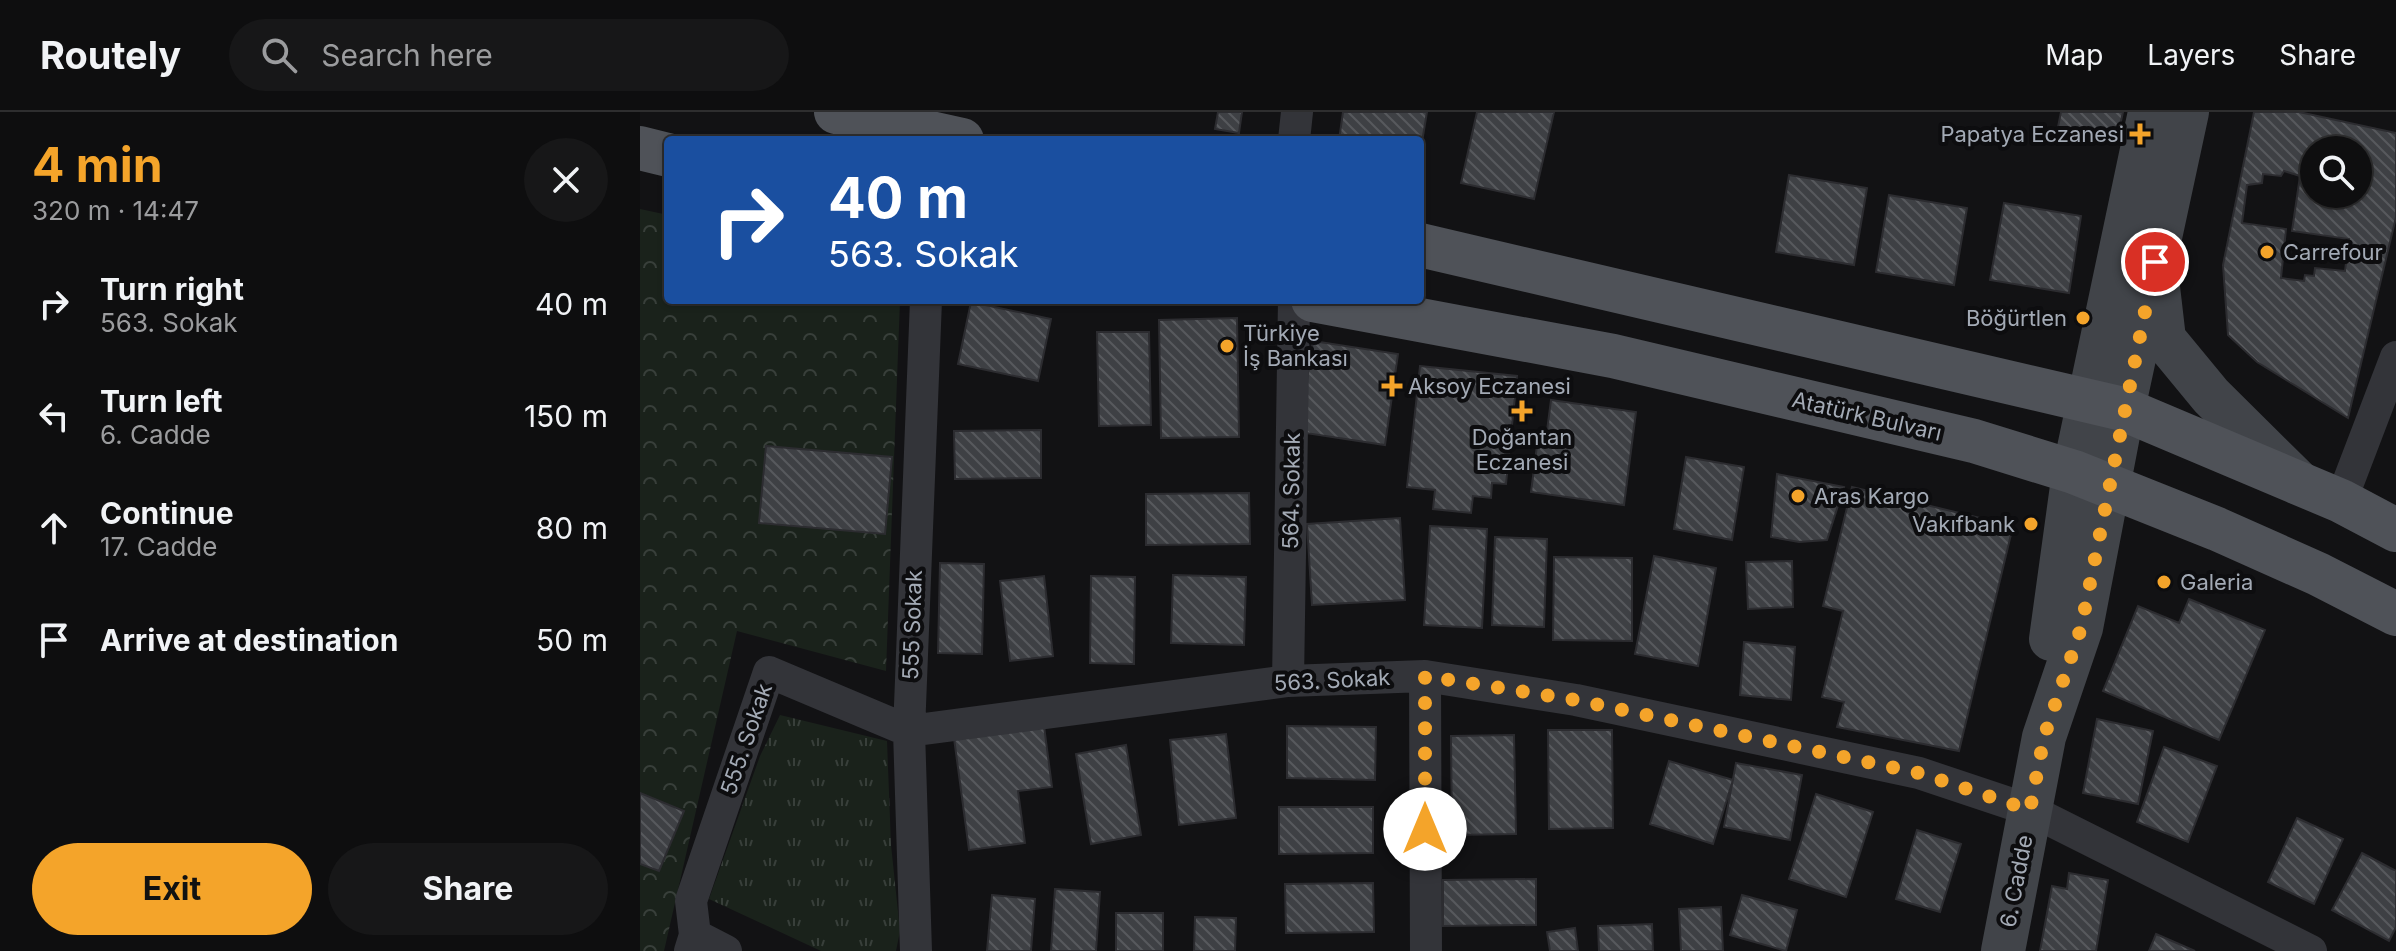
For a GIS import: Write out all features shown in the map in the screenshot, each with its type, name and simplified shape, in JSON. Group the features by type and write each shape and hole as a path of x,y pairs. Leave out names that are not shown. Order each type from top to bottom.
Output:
{"main road":[{"path":"836,112 955,130"},
{"path":"2107,405 2150,112"},
{"path":"2107,405 2155,262 2187,112"},
{"path":"640,148 664,154"},
{"path":"1424,246 2107,405 2341,501 2396,530"},
{"path":"2155,262 2164,339 2211,396 2299,483"},
{"name":"Atatürk Bulvarı","path":"1334,304 1613,356 1974,441 2092,479 2232,535 2396,614"},
{"name":"6. Cadde","path":"2003,951 2044,737 2081,628 2092,479 2107,405"}],"street":[{"path":"1294,136 1297,112"},
{"name":"555 Sokak","path":"916,951 909,731 926,304"},
{"name":"564. Sokak","path":"1288,681 1294,304"},
{"path":"2341,501 2396,357"},
{"name":"555. Sokak","path":"692,943 691,901 769,672 909,731"},
{"path":"1425,676 1426,951"},
{"name":"563. Sokak","path":"909,731 1288,681 1425,676 1576,700 1919,773 2030,810 2311,951"},
{"path":"692,943 726,951"}],"green space":[{"path":"640,209 664,214 664,304 900,304 886,671 737,631 664,951 640,951"},
{"path":"780,715 887,741 891,845 900,931 896,951 821,951 709,899 760,756"}],"building":[{"path":"1218,112 1242,112 1239,133 1215,129"},
{"path":"1343,112 1427,112 1423,136 1340,136"},
{"path":"1477,112 1554,112 1534,199 1461,183"},
{"path":"2061,112 2123,112 2117,139 2058,127"},
{"path":"2254,112 2299,112 2396,133 2396,217 2348,418 2257,362 2228,335 2223,265"},
{"path":"2284,171 2300,176 2292,231 2349,239 2345,271 2315,268 2314,276 2305,275 2304,281 2281,278 2286,229 2242,223 2247,185 2262,183 2263,174 2281,176"},
{"path":"1789,175 1867,188 1854,265 1776,252"},
{"path":"1889,195 1967,208 1954,285 1876,272"},
{"path":"2004,203 2081,216 2069,293 1990,280"},
{"path":"971,304 1051,319 1038,381 958,364"},
{"path":"1237,318 1239,437 1161,438 1159,320"},
{"path":"1097,332 1149,332 1151,425 1099,426"},
{"path":"1313,341 1398,354 1385,445 1299,432"},
{"path":"1420,366 1517,376 1506,484 1492,483 1491,498 1473,496 1471,513 1433,509 1435,490 1407,487"},
{"path":"1551,400 1636,412 1624,505 1531,492 1539,430 1547,431"},
{"path":"1041,430 1041,478 955,479 954,431"},
{"path":"766,446 892,457 885,534 759,523"},
{"path":"1686,457 1744,467 1732,540 1674,529"},
{"path":"1777,474 1844,487 1827,540 1799,542 1771,537"},
{"path":"1852,487 2013,526 1959,751 1837,727 1844,702 1822,697 1843,611 1823,606"},
{"path":"1249,493 1250,544 1146,545 1146,494"},
{"path":"1400,518 1405,600 1312,605 1307,524"},
{"path":"1430,526 1487,529 1482,628 1424,625"},
{"path":"1495,537 1547,539 1544,627 1492,625"},
{"path":"1654,556 1716,568 1698,666 1635,654"},
{"path":"1554,557 1632,558 1632,641 1553,640"},
{"path":"1792,561 1793,607 1748,609 1746,562"},
{"path":"940,563 984,564 982,654 938,653"},
{"path":"1173,575 1246,577 1244,645 1171,643"},
{"path":"1044,576 1053,656 1010,661 1000,581"},
{"path":"1091,576 1135,577 1134,664 1090,663"},
{"path":"2189,599 2265,630 2219,740 2103,691 2138,606 2179,623"},
{"path":"1744,642 1795,647 1791,700 1740,695"},
{"path":"2097,719 2153,731 2138,804 2083,793"},
{"path":"1044,726 1052,787 1018,791 1025,843 969,850 954,738"},
{"path":"1287,726 1376,727 1375,780 1287,778"},
{"path":"1548,730 1612,730 1613,828 1549,829"},
{"path":"1226,734 1236,818 1179,825 1170,740"},
{"path":"1514,735 1516,834 1452,835 1451,736"},
{"path":"1126,745 1141,835 1091,844 1076,754"},
{"path":"2164,747 2217,766 2188,842 2137,822"},
{"path":"1669,761 1733,780 1713,844 1650,824"},
{"path":"1736,763 1802,775 1790,840 1724,827"},
{"path":"640,793 684,811 659,871 640,864"},
{"path":"1816,794 1873,812 1846,897 1789,879"},
{"path":"1279,807 1373,807 1373,853 1279,854"},
{"path":"2297,818 2343,839 2314,904 2268,882"},
{"path":"1917,830 1961,844 1940,912 1896,899"},
{"path":"2362,853 2396,871 2396,927 2389,941 2332,910"},
{"path":"2069,873 2108,880 2096,951 2040,951 2052,886 2067,889"},
{"path":"1536,879 1536,925 1443,926 1443,880"},
{"path":"1373,883 1374,932 1286,933 1285,884"},
{"path":"1055,889 1100,892 1096,951 1051,951"},
{"path":"992,895 1035,899 1031,951 987,951"},
{"path":"1742,895 1797,910 1786,951 1730,935"},
{"path":"1721,907 1723,951 1681,951 1679,909"},
{"path":"1116,913 1163,913 1163,951 1116,951"},
{"path":"1195,917 1236,918 1235,951 1194,951"},
{"path":"1652,924 1653,951 1599,951 1598,926"},
{"path":"1575,928 1578,951 1550,951 1547,932"},
{"path":"2156,934 2195,951 2149,951"}],"place":[{"name":"Papatya Eczanesi","path":"2140,134"},
{"name":"Carrefour","path":"2267,252"},
{"name":"Böğürtlen","path":"2083,318"},
{"name":"Türkiye İş Bankası","path":"1227,346"},
{"name":"Aksoy Eczanesi","path":"1392,386"},
{"name":"Doğantan Eczanesi","path":"1522,411"},
{"name":"Aras Kargo","path":"1798,496"},
{"name":"Vakıfbank","path":"2031,524"},
{"name":"Galeria","path":"2164,582"}],"route":[{"path":"1425,829 1425,676 1576,700 1919,773 2030,810 2044,737 2081,628 2155,262"}]}
